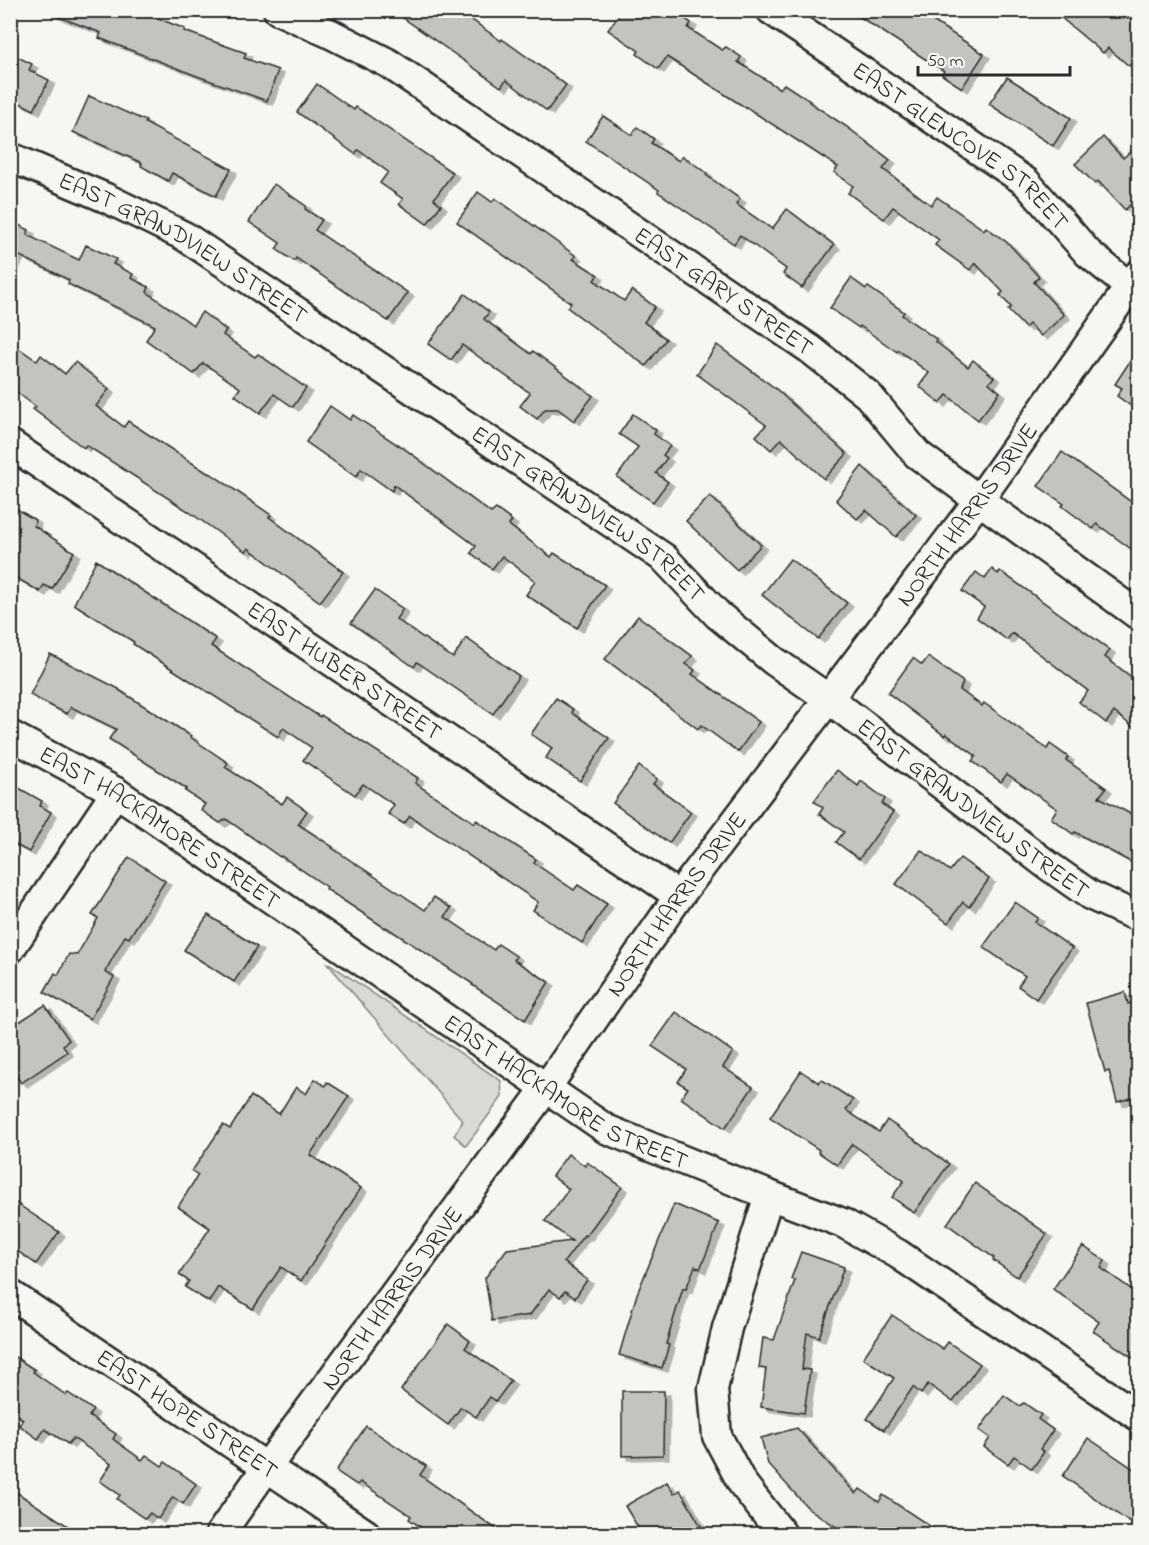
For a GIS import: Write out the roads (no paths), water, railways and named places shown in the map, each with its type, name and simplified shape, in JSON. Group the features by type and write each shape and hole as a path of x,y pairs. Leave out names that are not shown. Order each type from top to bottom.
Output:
{"street":[{"name":"EAST GARY STREET","path":"278,10 388,63 810,349 868,395 918,454 1138,615"},
{"name":"EAST GLENCOVE STREET","path":"771,10 1026,183 1088,253 1136,285"},
{"name":"EAST GRANDVIEW STREET","path":"10,157 106,198 184,236 664,558 718,615 774,661 829,699 1081,889 1129,913 1138,914"},
{"name":"NORTH HARRIS DRIVE","path":"219,1534 546,1088 679,896 979,500 1136,285"},
{"name":"EAST HUBER STREET","path":"10,444 679,896"},
{"name":"EAST HACKAMORE STREET","path":"10,735 116,792 606,1129 843,1223 898,1254 1138,1416"},
{"path":"10,949 116,792"},
{"path":"769,1195 727,1328 713,1389 717,1436 742,1483 782,1534"},
{"name":"EAST HOPE STREET","path":"10,1294 366,1534"}]}
